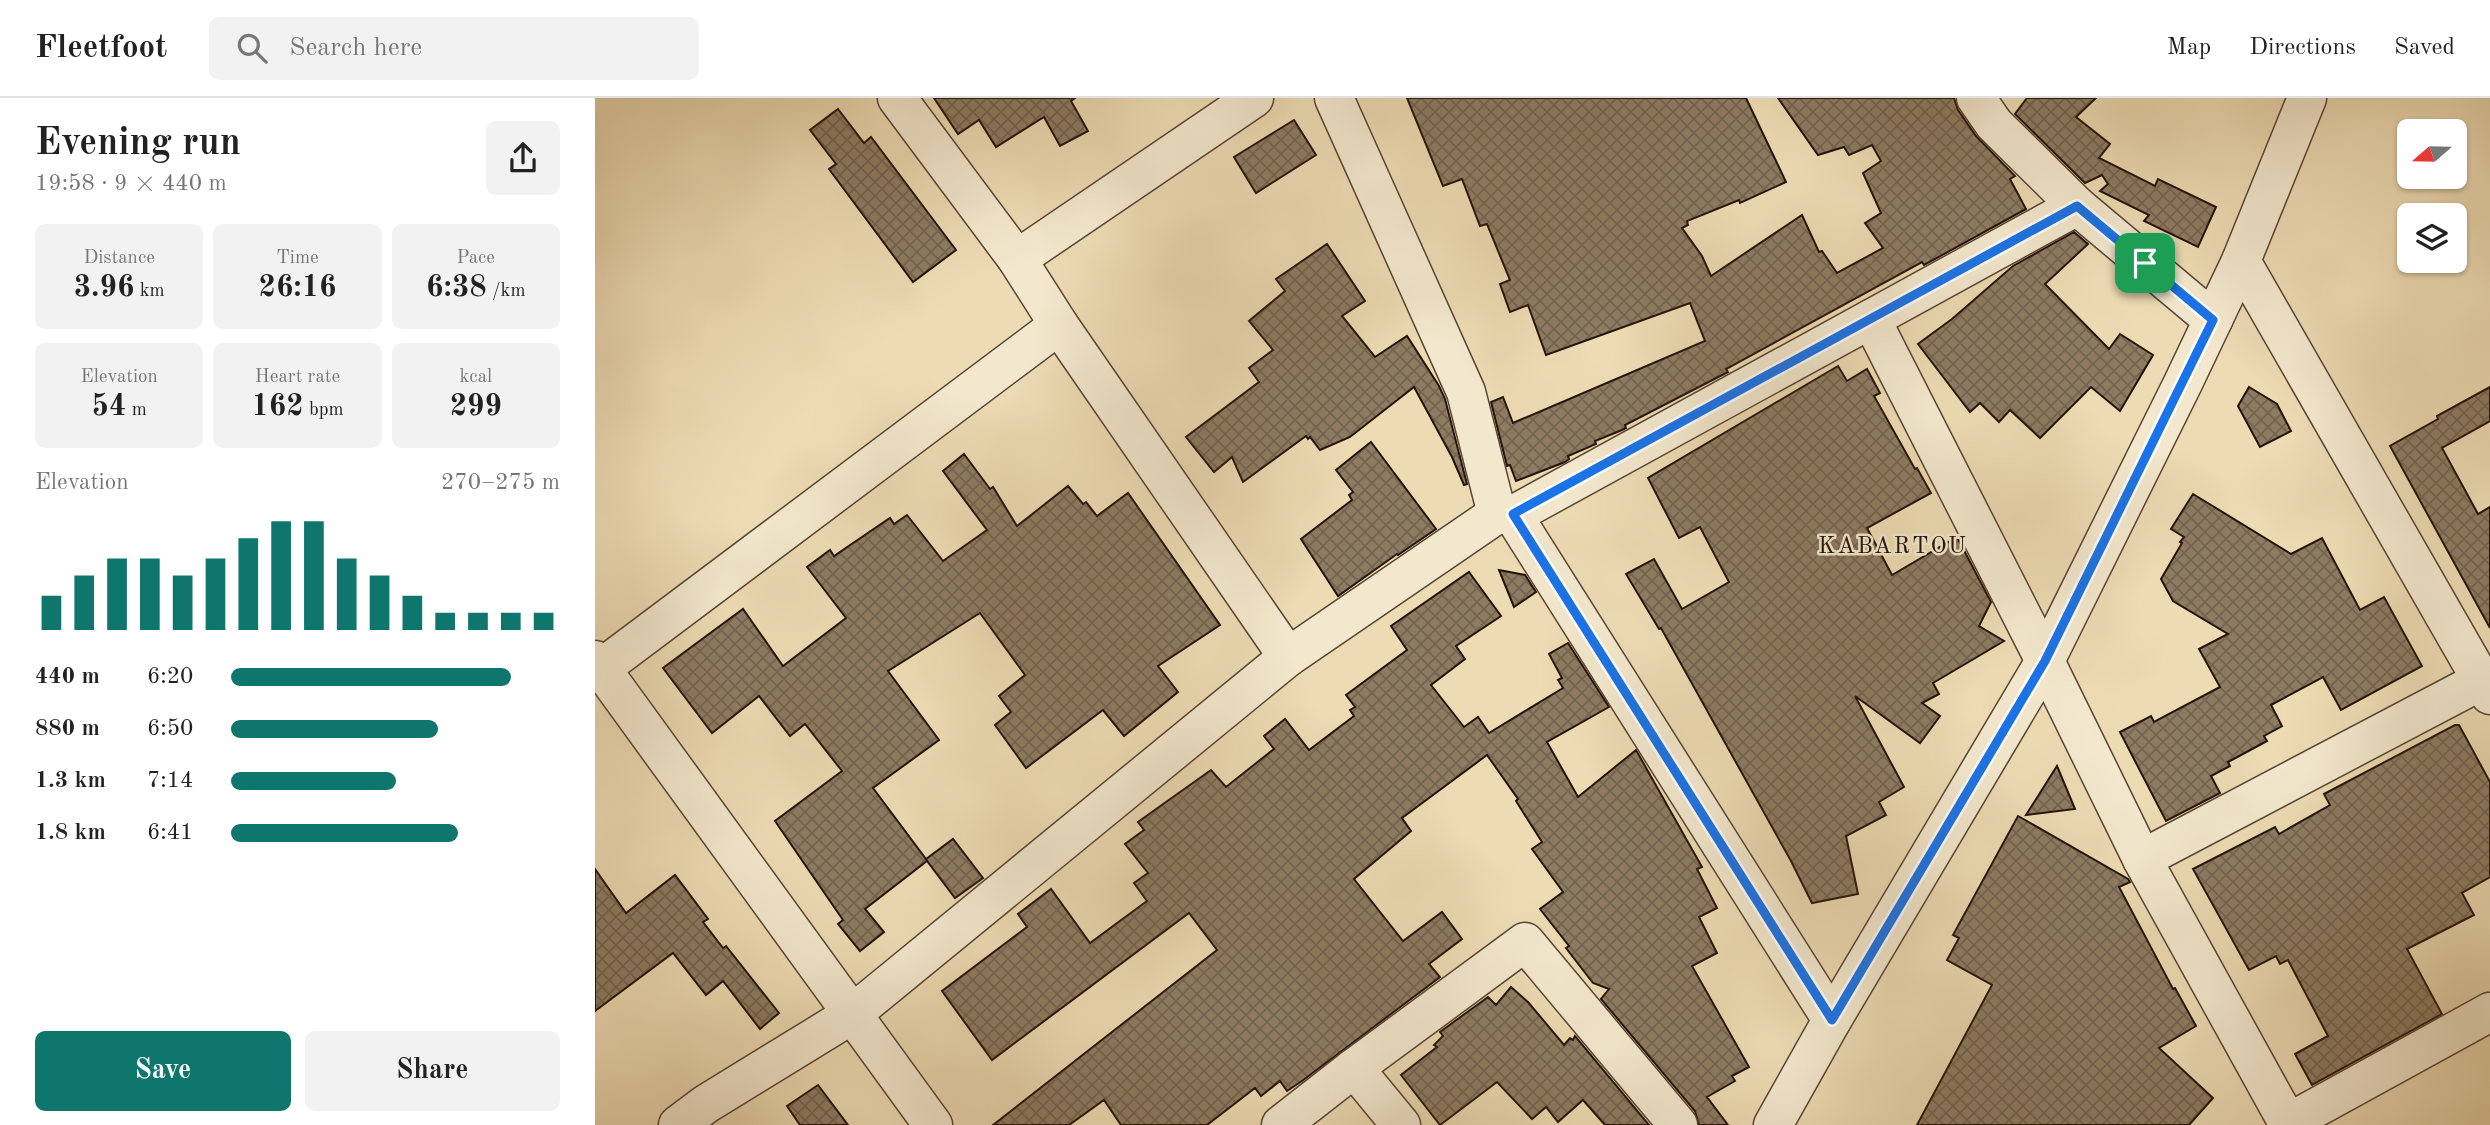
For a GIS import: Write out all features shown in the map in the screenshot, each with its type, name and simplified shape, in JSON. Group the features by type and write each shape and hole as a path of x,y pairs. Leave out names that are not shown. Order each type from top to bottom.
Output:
{"street":[{"path":"897,98 1017,259 1059,325 1288,657"},
{"path":"1017,259 1254,98"},
{"path":"1334,98 1466,391 1505,514 1832,1020"},
{"path":"1976,98 1994,124 2077,206 2213,320"},
{"path":"1773,1125 1832,1020 2045,661 2241,261 2307,98"},
{"path":"678,1125 706,1104 851,1015 1288,657 1505,514 2077,206"},
{"path":"2141,859 2488,684 2241,261"},
{"path":"1871,319 2045,661 2141,859 2289,1124 2490,1012"},
{"path":"933,1125 597,667 1059,325"},
{"path":"1281,1125 1525,942 1678,1125"},
{"path":"1354,1068 1401,1125"}],"building":[{"path":"934,98 1075,98 1071,101 1088,131 1060,146 1044,117 996,147 979,120 958,134"},
{"path":"1407,98 1746,98 1786,182 1740,203 1739,200 1687,221 1688,225 1682,228 1702,256 1711,276 1802,215 1819,252 1822,251 1837,273 1883,248 1865,223 1881,213 1863,173 1881,161 1872,145 1849,155 1844,147 1818,155 1778,98 1954,98 1958,110 1976,136 2015,176 2010,179 2026,209 1924,265 1922,262 1726,369 1728,372 1625,425 1626,428 1595,441 1596,444 1568,456 1569,459 1565,462 1516,481 1510,465 1507,466 1491,402 1503,397 1513,423 1705,341 1690,303 1546,355 1528,305 1510,312 1500,284 1510,280 1487,224 1480,226 1462,179 1443,186"},
{"path":"2027,98 2096,98 2076,117 2110,144 2099,158 2155,186 2158,179 2216,207 2198,247 2144,221 2149,215 2100,191 2108,184 2102,175 2085,183 2015,114"},
{"path":"838,109 864,143 871,137 956,250 913,282 829,169 836,164 810,130"},
{"path":"1294,120 1316,155 1256,193 1234,157"},
{"path":"2074,232 2088,244 2045,284 2109,349 2120,334 2153,355 2120,411 2091,387 2040,438 2010,410 1999,422 1980,403 1970,412 1918,344 1952,319 2013,266"},
{"path":"1327,244 1365,301 1342,316 1375,357 1407,336 1439,386 1445,399 1467,484 1464,485 1414,387 1350,437 1320,450 1310,437 1308,439 1306,436 1243,482 1232,457 1214,472 1186,437 1259,382 1249,368 1273,350 1249,321 1285,291 1276,279"},
{"path":"1838,366 1847,381 1867,369 1880,393 1874,396 1931,493 1867,528 1892,575 1957,537 1991,602 1979,626 2004,641 1933,683 1939,694 1922,703 1940,716 1920,743 1855,696 1904,787 1879,802 1886,815 1846,836 1858,894 1812,903 1661,628 1659,629 1626,574 1654,559 1682,609 1729,582 1700,527 1679,538 1648,478"},
{"path":"2249,387 2277,404 2291,431 2260,447 2238,406"},
{"path":"2490,387 2490,421 2442,448 2478,514 2490,507 2490,628 2390,446"},
{"path":"1371,442 1436,529 1338,596 1301,539 1352,500 1349,495 1353,492 1336,470"},
{"path":"964,454 990,489 993,487 1017,526 1068,486 1097,516 1128,493 1220,625 1158,666 1178,692 1124,736 1103,710 1026,768 995,725 1011,712 999,696 1025,675 980,613 888,671 939,740 873,788 926,859 953,839 983,878 955,898 927,861 865,909 884,932 860,951 838,924 843,920 775,821 842,771 805,724 790,736 759,696 712,733 663,668 743,609 783,666 846,618 807,567 830,550 834,556 890,518 894,524 907,515 943,561 987,530 943,471"},
{"path":"2193,494 2291,554 2322,538 2360,610 2384,597 2422,666 2341,710 2323,677 2271,705 2282,726 2264,736 2267,741 2228,762 2230,766 2211,776 2220,793 2166,821 2120,732 2151,716 2154,722 2220,687 2199,649 2228,634 2173,601 2161,579 2184,537 2171,529"},
{"path":"1499,570 1525,575 1536,592 1514,607"},
{"path":"1469,572 1501,616 1456,646 1465,659 1431,685 1464,727 1478,717 1489,733 1563,688 1558,680 1562,678 1549,654 1568,643 1609,707 1547,742 1578,797 1636,750 1702,867 1697,869 1717,908 1699,917 1717,953 1692,966 1749,1067 1732,1076 1735,1081 1707,1097 1728,1125 1699,1125 1695,1111 1601,999 1609,989 1593,983 1540,909 1563,892 1532,849 1542,842 1516,801 1518,799 1487,755 1402,818 1411,831 1354,879 1403,941 1442,912 1462,939 1429,964 1440,977 1302,1081 1287,1091 1280,1081 1261,1096 1255,1088 1207,1125 1121,1125 1104,1100 1069,1125 993,1125 1217,950 1189,913 992,1060 942,991 1027,927 1018,914 1051,889 1090,943 1147,901 1134,883 1148,873 1125,844 1144,830 1138,822 1211,770 1226,787 1274,749 1264,736 1285,719 1309,750 1354,716 1350,710 1355,707 1346,695 1407,650 1391,626"},
{"path":"2459,725 2490,782 2490,877 2462,893 2474,915 2407,949 2442,1014 2312,1085 2295,1054 2328,1036 2288,960 2280,964 2276,956 2249,970 2193,869 2275,827 2279,834 2330,805 2324,794"},
{"path":"2057,766 2075,809 2026,815"},
{"path":"2018,816 2130,882 2119,887 2173,989 2175,988 2196,1026 2159,1048 2213,1098 2189,1125 1917,1125 1992,985 1947,960 1959,938 1953,935"},
{"path":"595,869 626,913 675,875 708,919 703,922 723,948 726,946 779,1013 760,1029 723,981 706,995 673,953 595,1011"},
{"path":"1511,987 1528,1002 1564,1045 1575,1036 1649,1125 1605,1125 1583,1100 1558,1122 1546,1107 1532,1119 1497,1082 1440,1125 1401,1075 1437,1047 1434,1045 1443,1036 1440,1032 1488,997 1496,1005"},
{"path":"818,1085 848,1125 800,1125 787,1106"}],"district":[{"name":"KABARTOU","path":"1893,546"}],"route":[{"path":"2077,206 2145,263 2213,320 2045,661 1832,1020 1513,514 2077,206"}]}
